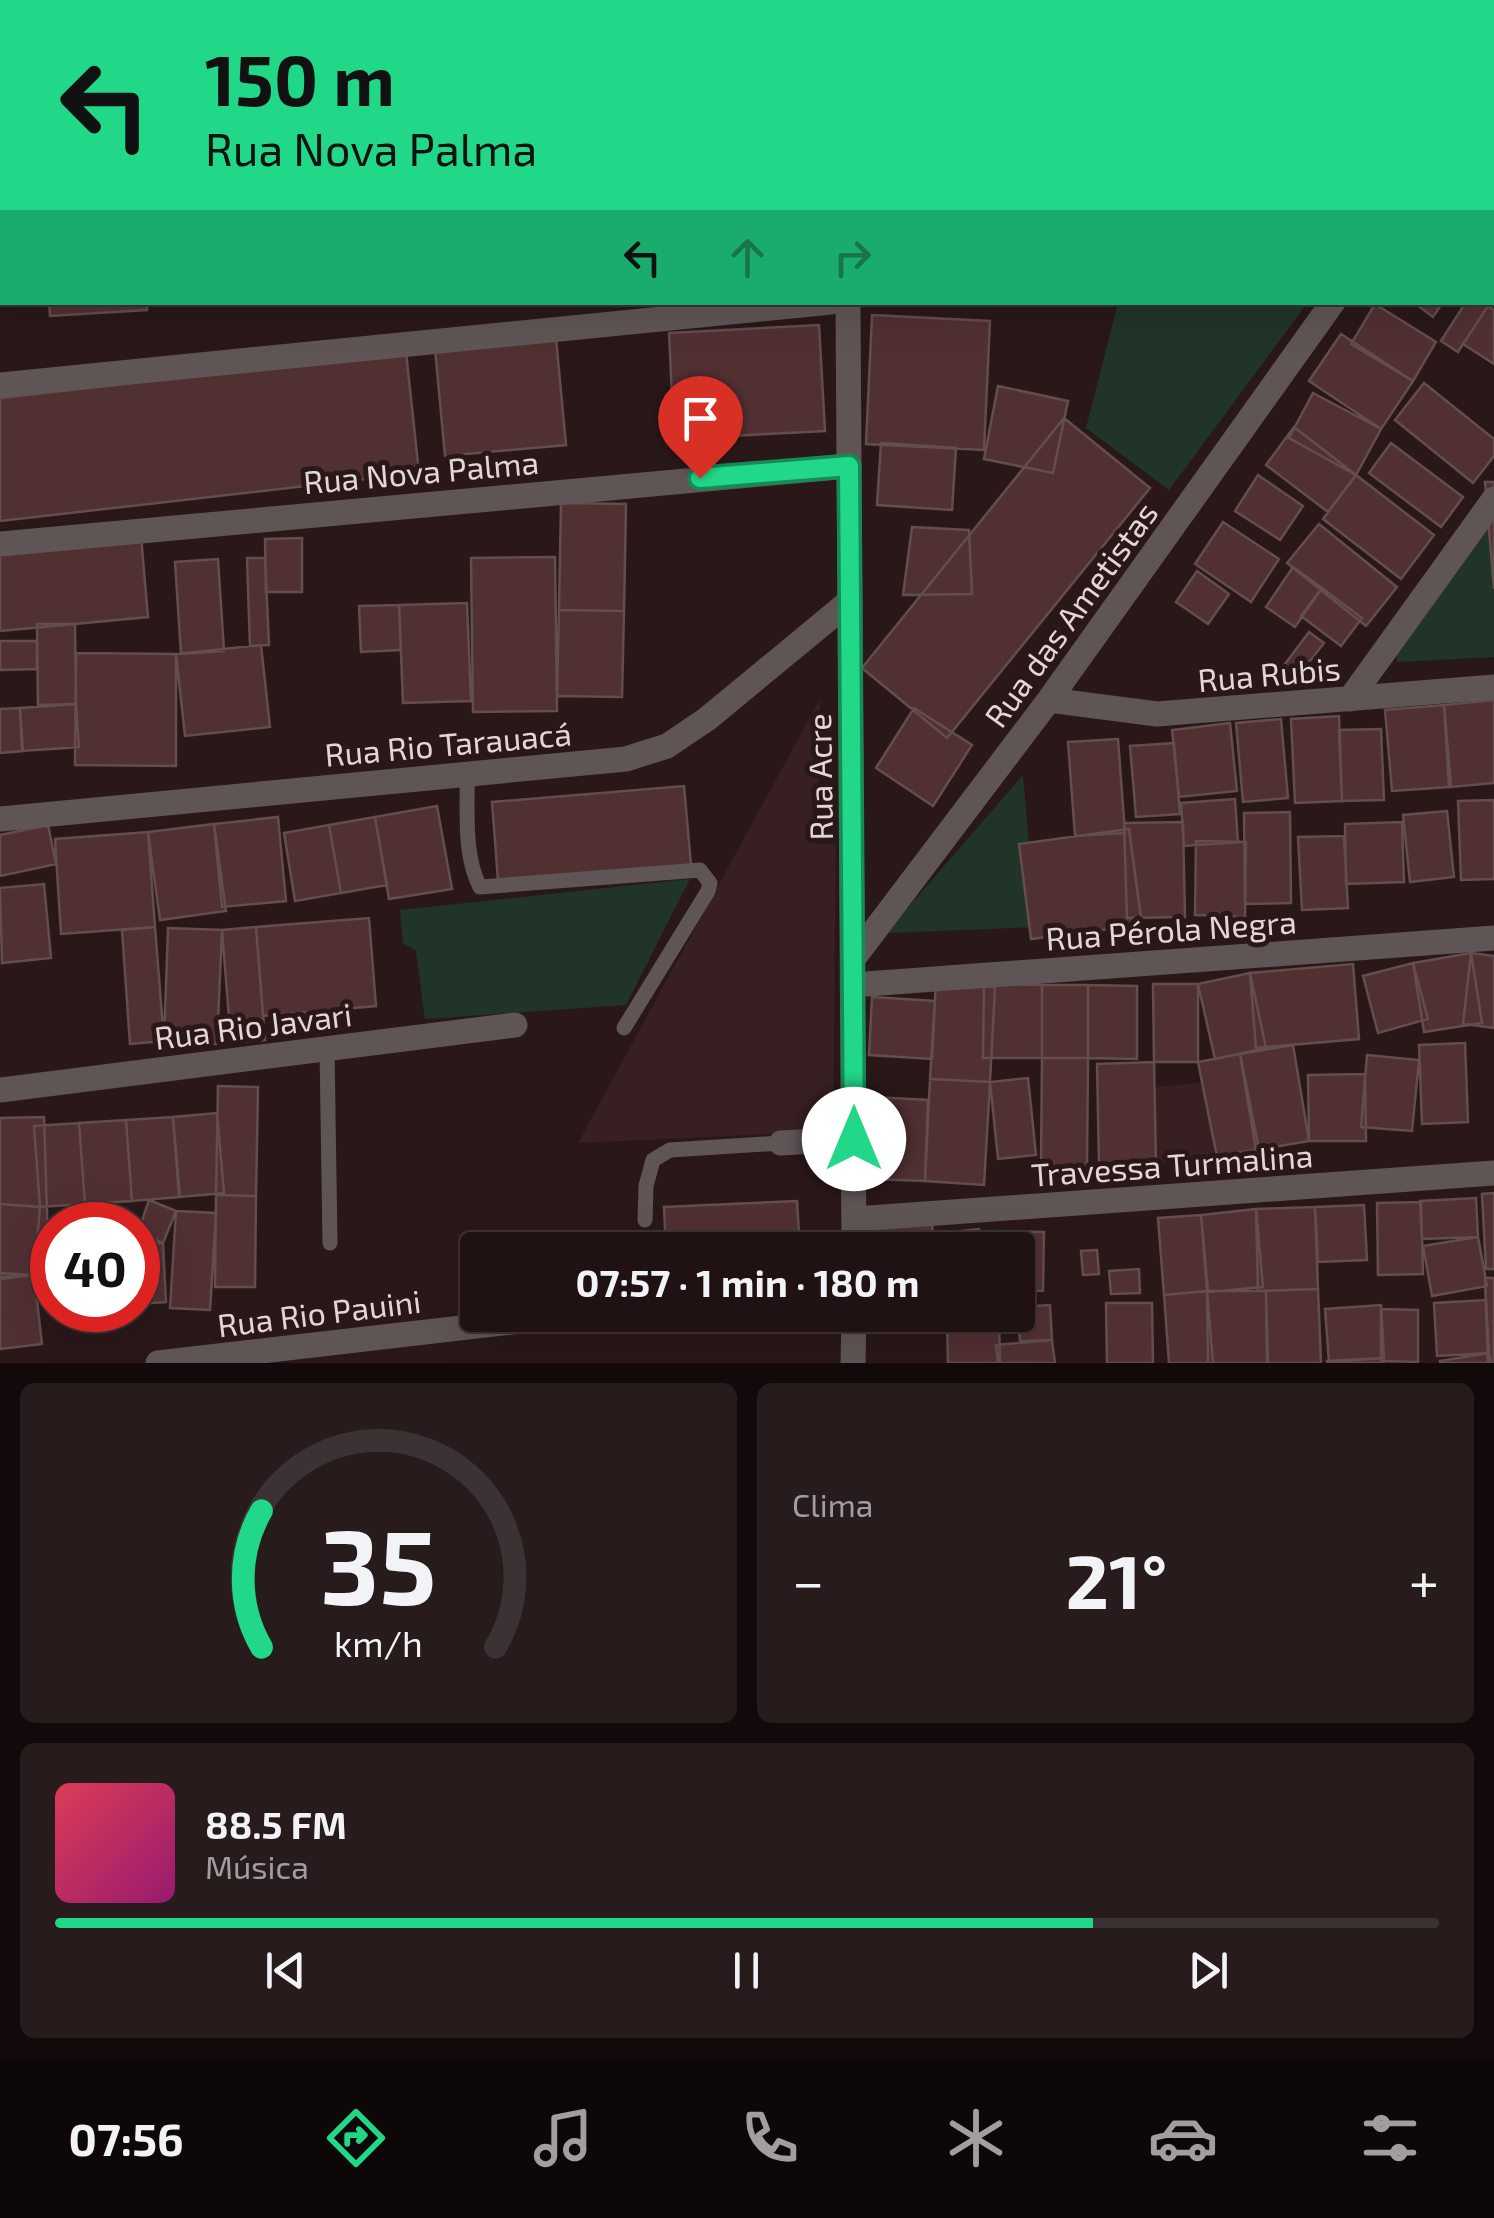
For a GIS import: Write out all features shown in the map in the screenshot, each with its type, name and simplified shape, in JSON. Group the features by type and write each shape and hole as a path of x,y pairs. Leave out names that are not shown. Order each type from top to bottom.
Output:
{"street":[{"path":"0,385 682,310 775,305"},
{"name":"Rua Acre","path":"848,305 855,1232"},
{"name":"Rua das Ametistas","path":"853,972 1332,305"},
{"name":"Rua Nova Palma","path":"0,544 849,466"},
{"path":"1350,699 1494,499"},
{"name":"Rua Rio Tarauacá","path":"0,819 626,759 667,746 707,720 850,601"},
{"name":"Rua Rubis","path":"1049,700 1158,714 1494,687"},
{"name":"Rua Pérola Negra","path":"853,972 1494,938"},
{"name":"Rua Rio Javari","path":"0,1090 515,1024"},
{"path":"781,1143 854,1139"},
{"name":"Travessa Turmalina","path":"855,1220 1494,1173"},
{"name":"Rua Rio Pauini","path":"158,1363 460,1328"},
{"path":"853,1363 854,1332"}],"lane":[{"path":"468,774 469,844 480,887 700,870 707,877 708,891 624,1028"},
{"path":"328,1048 330,1243"},
{"path":"645,1220 646,1186 653,1160 670,1150 781,1143"}],"shaded area":[{"path":"820,699 818,844 836,844 833,1131 578,1143"},
{"path":"1207,1082 1214,1158 1156,1164 1149,1088"}],"green space":[{"path":"1305,306 1169,490 1086,428 1117,307"},
{"path":"1494,512 1494,657 1397,662 1396,651"},
{"path":"1023,775 1036,927 886,933"},
{"path":"690,879 626,1005 425,1019 416,951 403,943 400,910"}],"building":[{"path":"49,305 147,305 147,310 50,316"},
{"path":"1374,305 1436,342 1413,381 1351,344"},
{"path":"1417,305 1441,305 1433,317"},
{"path":"1464,305 1488,306 1458,352 1441,341"},
{"path":"1488,306 1494,310 1494,364 1463,344"},
{"path":"872,315 990,321 984,450 866,444"},
{"path":"819,325 825,431 674,439 669,333"},
{"path":"1341,334 1413,381 1381,429 1309,381"},
{"path":"556,338 566,445 445,456 435,349"},
{"path":"406,352 419,473 0,521 0,398"},
{"path":"1424,383 1494,439 1494,456 1473,483 1395,420"},
{"path":"998,386 1068,401 1053,473 984,459"},
{"path":"1313,393 1381,429 1356,475 1289,438"},
{"path":"1064,418 1150,488 947,738 862,668"},
{"path":"1294,427 1356,475 1328,512 1266,465"},
{"path":"881,443 956,448 952,510 877,505"},
{"path":"1391,443 1463,497 1441,527 1369,473"},
{"path":"1258,475 1303,506 1280,540 1235,511"},
{"path":"1356,475 1434,535 1401,579 1323,519"},
{"path":"1485,482 1494,482 1494,589"},
{"path":"561,503 626,504 624,611 559,610"},
{"path":"1223,522 1279,559 1251,602 1195,564"},
{"path":"1319,524 1397,587 1366,626 1287,563"},
{"path":"912,527 969,530 972,594 903,595"},
{"path":"141,536 148,617 0,631 0,549"},
{"path":"302,538 302,592 266,592 265,539"},
{"path":"555,557 557,711 473,712 471,558"},
{"path":"247,558 265,558 269,645 250,646"},
{"path":"218,559 224,651 181,654 175,562"},
{"path":"1293,567 1322,588 1295,627 1266,607"},
{"path":"1197,571 1229,594 1208,624 1176,602"},
{"path":"1322,588 1362,618 1341,646 1301,616"},
{"path":"467,603 471,701 403,703 399,605"},
{"path":"399,605 401,650 361,652 359,606"},
{"path":"559,610 624,611 622,697 557,696"},
{"path":"37,624 75,624 76,704 38,705"},
{"path":"1309,632 1324,643 1299,675 1285,664"},
{"path":"0,641 37,641 37,669 0,670"},
{"path":"261,645 270,727 185,736 176,654"},
{"path":"76,653 176,654 176,766 75,765"},
{"path":"1494,700 1494,783 1451,787 1444,705"},
{"path":"76,704 79,747 22,751 20,708"},
{"path":"1444,705 1449,787 1392,791 1385,710"},
{"path":"20,708 23,751 0,753 0,709"},
{"path":"914,708 972,745 933,806 876,768"},
{"path":"1339,716 1342,801 1295,803 1291,719"},
{"path":"1281,719 1288,798 1243,802 1236,723"},
{"path":"1230,723 1237,791 1179,797 1172,730"},
{"path":"1381,729 1384,800 1342,801 1339,730"},
{"path":"1118,739 1125,833 1075,836 1068,742"},
{"path":"1174,743 1180,814 1136,817 1130,746"},
{"path":"684,786 691,865 498,881 492,802"},
{"path":"1235,799 1238,842 1184,846 1181,803"},
{"path":"1494,800 1494,879 1461,880 1458,801"},
{"path":"437,806 452,889 389,899 375,817"},
{"path":"1447,811 1454,877 1410,882 1403,815"},
{"path":"1290,812 1291,903 1245,904 1244,813"},
{"path":"278,817 286,901 222,907 214,824"},
{"path":"375,817 387,885 341,893 329,825"},
{"path":"1183,822 1185,917 1127,918 1124,823"},
{"path":"1402,822 1404,882 1346,884 1345,824"},
{"path":"214,824 226,911 160,920 148,832"},
{"path":"48,825 56,864 0,876 0,835"},
{"path":"329,825 341,893 295,901 284,833"},
{"path":"1129,829 1142,925 1031,939 1019,844"},
{"path":"148,832 155,927 61,934 55,839"},
{"path":"1344,836 1348,908 1302,910 1298,837"},
{"path":"1196,841 1246,842 1245,917 1195,915"},
{"path":"44,884 51,958 2,963 0,888"},
{"path":"369,918 376,1006 263,1016 256,927"},
{"path":"155,927 164,1041 130,1044 122,930"},
{"path":"256,927 265,1040 231,1043 222,930"},
{"path":"168,928 222,930 217,1044 164,1041"},
{"path":"1471,953 1482,1023 1424,1032 1413,963"},
{"path":"1471,953 1494,956 1494,1028 1463,1024"},
{"path":"1413,963 1428,1019 1378,1033 1363,976"},
{"path":"1353,964 1359,1039 1256,1048 1250,973"},
{"path":"1250,973 1266,1048 1215,1059 1198,984"},
{"path":"936,983 995,987 990,1082 930,1079"},
{"path":"984,984 1042,985 1042,1058 983,1058"},
{"path":"1153,984 1198,984 1198,1062 1154,1062"},
{"path":"1042,985 1088,985 1088,1058 1042,1058"},
{"path":"1088,985 1137,986 1137,1059 1088,1058"},
{"path":"872,997 935,1001 932,1059 869,1055"},
{"path":"1465,1043 1468,1122 1422,1124 1419,1045"},
{"path":"1293,1045 1309,1141 1256,1150 1240,1054"},
{"path":"1240,1054 1259,1149 1217,1157 1198,1062"},
{"path":"1367,1055 1419,1060 1412,1131 1361,1127"},
{"path":"1042,1058 1088,1058 1087,1166 1041,1165"},
{"path":"1154,1062 1156,1164 1099,1165 1097,1064"},
{"path":"1365,1074 1366,1141 1309,1141 1308,1075"},
{"path":"1028,1078 1036,1155 998,1159 990,1082"},
{"path":"930,1079 990,1082 984,1185 925,1181"},
{"path":"218,1086 258,1087 256,1196 216,1195"},
{"path":"874,1097 928,1100 925,1181 870,1179"},
{"path":"217,1113 224,1193 180,1197 173,1117"},
{"path":"44,1117 47,1202 30,1202 30,1276 0,1277 0,1118"},
{"path":"173,1117 179,1197 132,1201 126,1120"},
{"path":"126,1120 132,1201 85,1202 79,1123"},
{"path":"79,1123 85,1202 40,1202 34,1126"},
{"path":"1494,1193 1494,1269 1486,1269 1482,1194"},
{"path":"216,1195 256,1196 255,1287 215,1287"},
{"path":"1476,1198 1478,1237 1422,1239 1420,1201"},
{"path":"797,1201 799,1232 665,1232 664,1207"},
{"path":"1421,1202 1423,1274 1378,1275 1377,1203"},
{"path":"0,1204 30,1206 30,1275 0,1273"},
{"path":"160,1204 176,1211 163,1243 160,1242"},
{"path":"1364,1205 1367,1260 1318,1262 1315,1207"},
{"path":"1315,1207 1318,1289 1258,1291 1256,1209"},
{"path":"1256,1209 1263,1287 1208,1292 1201,1215"},
{"path":"176,1211 216,1213 210,1310 170,1308"},
{"path":"1201,1215 1207,1291 1164,1295 1158,1218"},
{"path":"932,1224 933,1232 866,1232"},
{"path":"996,1231 1044,1232 1043,1291 1035,1291 1035,1232"},
{"path":"1478,1237 1487,1286 1432,1296 1423,1246"},
{"path":"160,1243 166,1302 160,1302"},
{"path":"1097,1250 1099,1274 1083,1275 1081,1251"},
{"path":"1139,1269 1140,1293 1111,1294 1109,1271"},
{"path":"30,1275 30,1332 41,1332 42,1344 0,1349 0,1279"},
{"path":"1485,1278 1494,1278 1494,1363 1488,1363"},
{"path":"1318,1289 1321,1363 1268,1363 1266,1291"},
{"path":"1207,1291 1266,1291 1267,1363 1208,1363"},
{"path":"1207,1291 1213,1363 1169,1363 1164,1295"},
{"path":"1486,1300 1489,1353 1437,1356 1434,1303"},
{"path":"1106,1303 1152,1303 1153,1363 1107,1363"},
{"path":"1050,1305 1052,1340 1020,1341 1019,1332 1035,1332 1035,1306"},
{"path":"1381,1305 1384,1358 1329,1362 1325,1309"},
{"path":"1381,1309 1418,1310 1418,1362 1381,1361"},
{"path":"947,1332 999,1332 1000,1363 948,1363"},
{"path":"1052,1340 1055,1363 998,1363 996,1345"},
{"path":"1489,1353 1491,1363 1440,1363 1440,1361"},
{"path":"1384,1358 1384,1363 1327,1361"}],"route":[{"path":"700,478 849,466 854,1139"}]}
